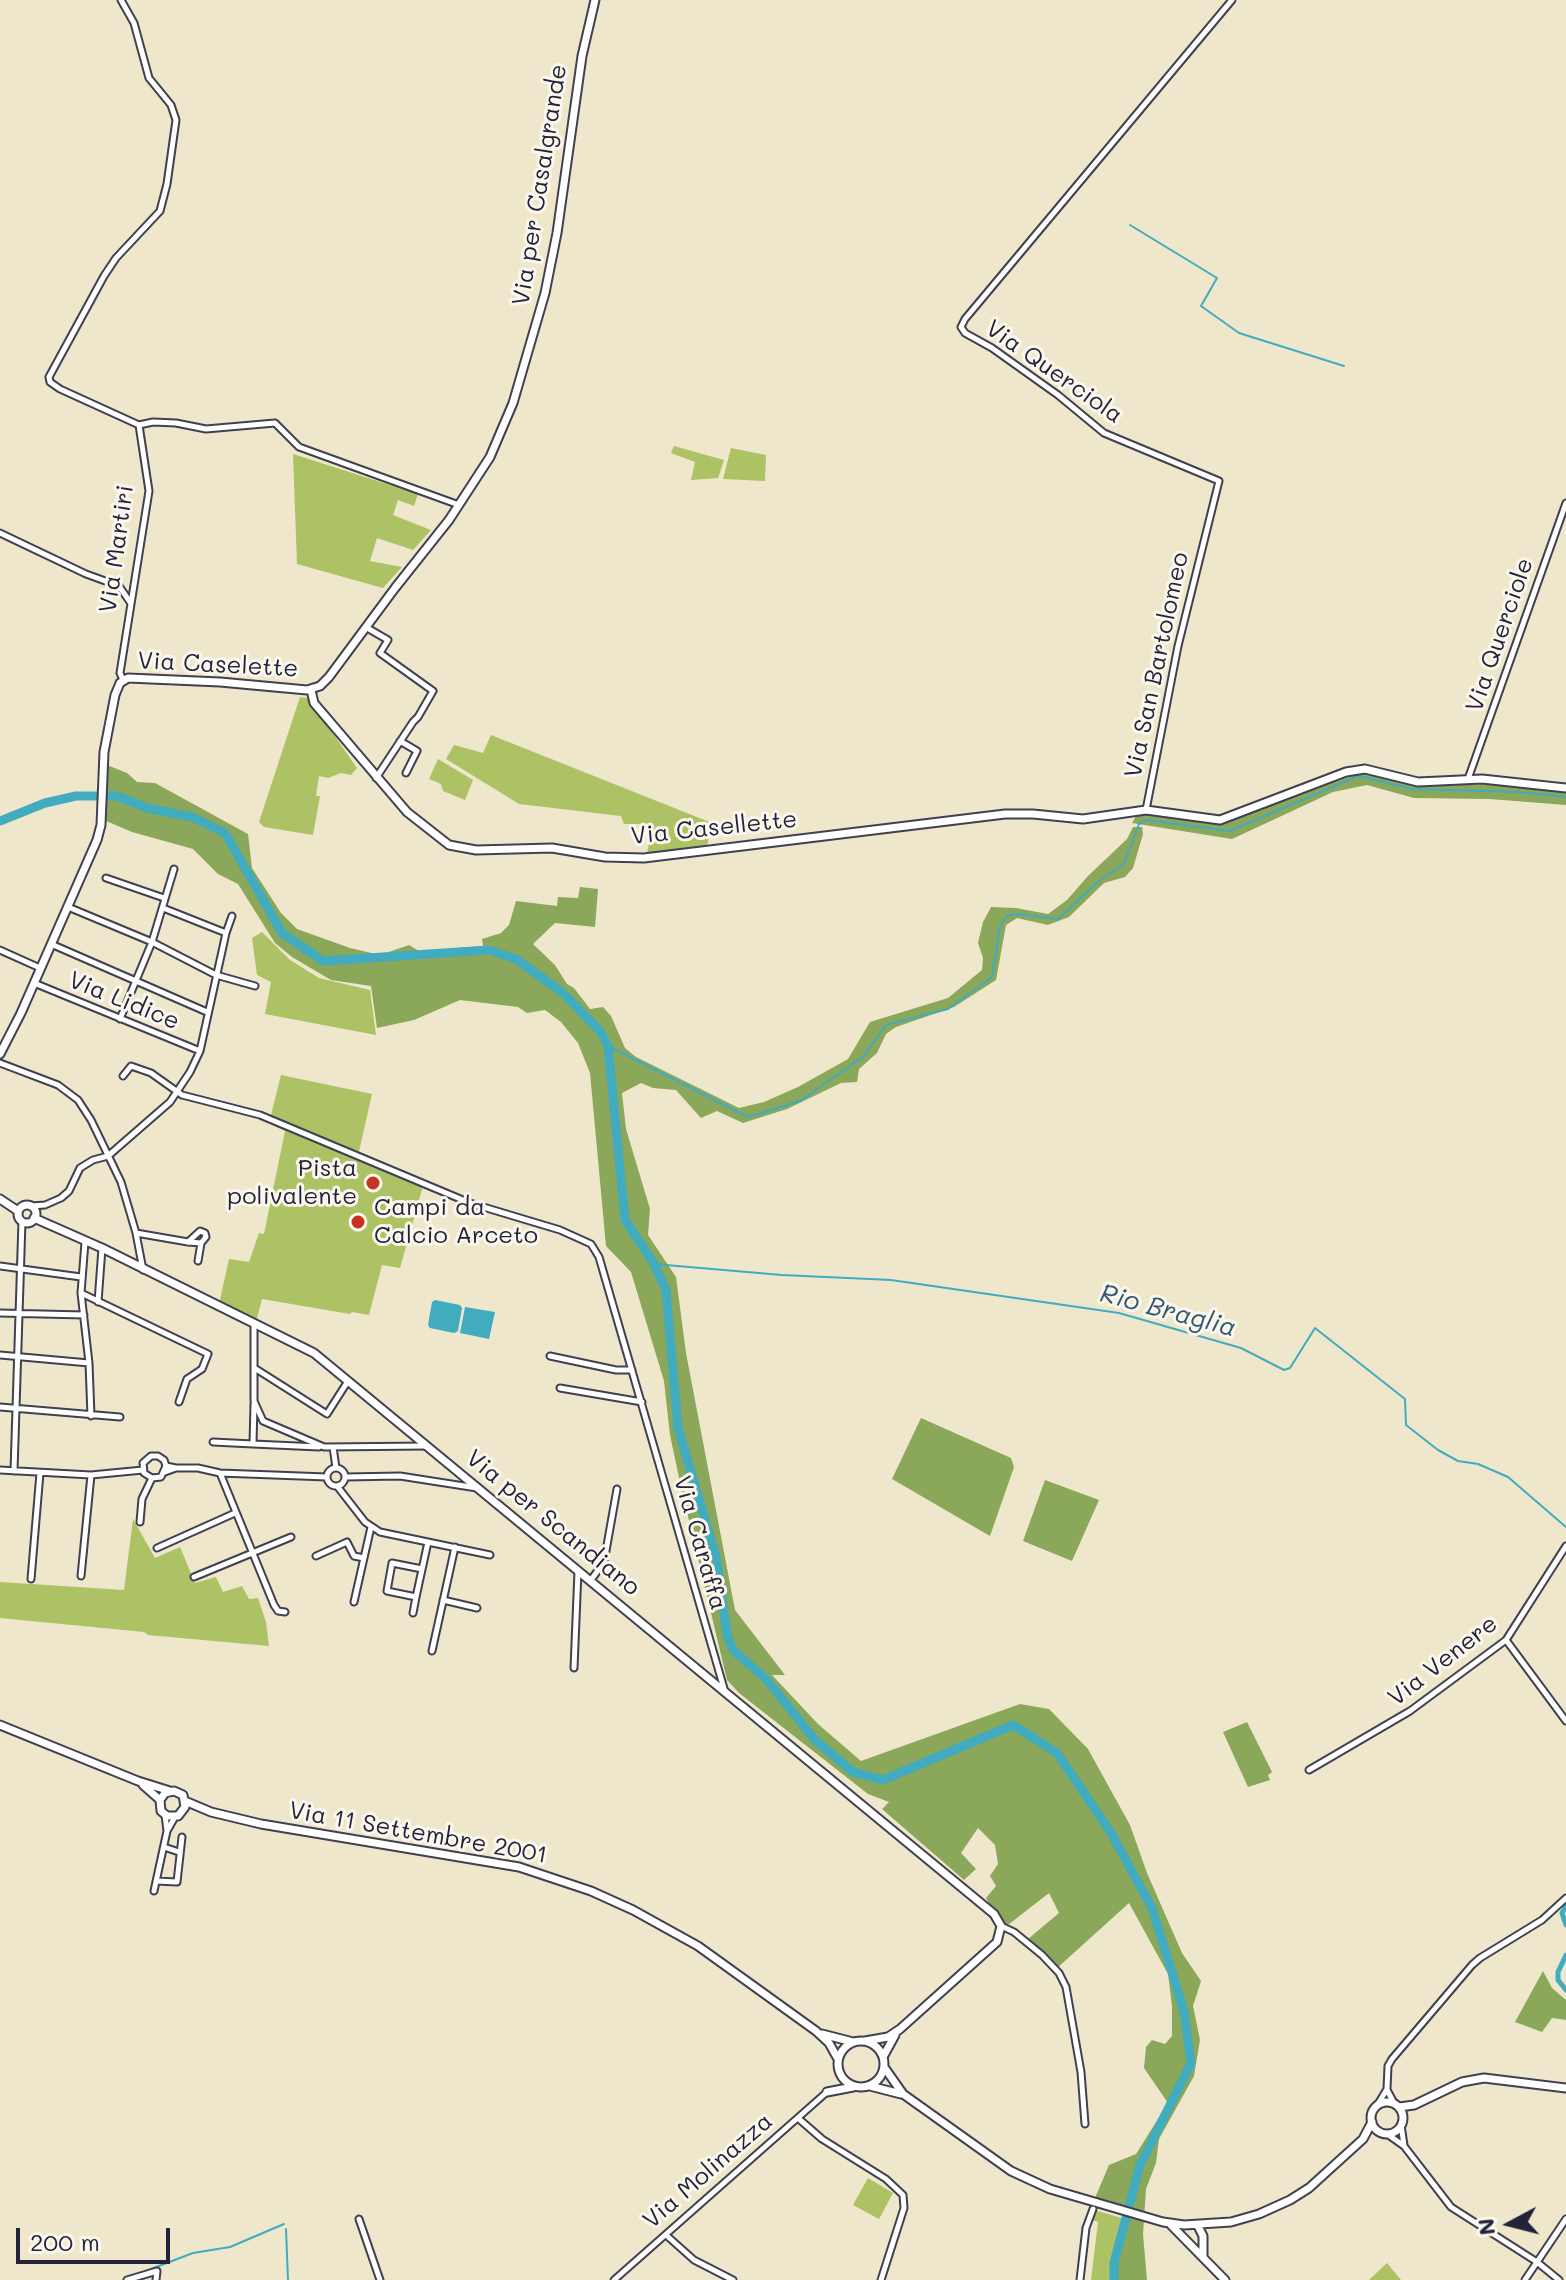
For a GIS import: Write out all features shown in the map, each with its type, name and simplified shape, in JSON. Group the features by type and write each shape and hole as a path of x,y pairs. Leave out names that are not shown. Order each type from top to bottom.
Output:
{"street":[{"path":"121,0 134,23 149,78 171,105 176,120 167,184 160,211 116,258 104,276 51,373 50,382 139,425 176,423 206,429 268,421 275,423 299,447 460,505"},
{"name":"Via per Casalgrande","path":"311,690 329,677 460,505 499,440 536,330 557,233 582,56 595,0"},
{"name":"Via Querciola","path":"1219,481 1104,433 1058,395 992,348 965,333 961,327 1232,0"},
{"name":"Via Martiri","path":"0,1054 8,1043 101,825 103,762 115,695 123,680 120,673 149,491 139,425"},
{"name":"Via San Bartolomeo","path":"1219,481 1178,646 1146,810 1220,820 1360,769 1378,770 1418,782 1504,780 1566,788"},
{"name":"Via Querciole","path":"1468,779 1566,503"},
{"path":"0,533 86,574 119,586 130,603"},
{"path":"369,629 388,640 380,653 433,691 376,778"},
{"name":"Via Caselette","path":"123,680 220,682 311,690"},
{"name":"Via Casellette","path":"311,690 314,703 376,778 407,812 449,845 499,851 552,848 605,857 644,858 1005,814 1083,819 1146,810"},
{"path":"400,741 417,751 406,773"},
{"path":"120,1019 152,942 174,869"},
{"path":"106,878 164,898"},
{"path":"67,907 152,942 216,975 255,986"},
{"path":"163,908 226,933"},
{"path":"18,1211 25,1205 34,1206 61,1198 69,1191 80,1168 108,1156 157,1115 178,1090 200,1051 232,916"},
{"path":"51,944 207,1012"},
{"path":"0,950 40,968"},
{"name":"Via Lidice","path":"34,983 200,1051"},
{"path":"0,1063 58,1085 78,1100 91,1120 126,1197 143,1270"},
{"name":"Via Caraffa","path":"123,1076 131,1066 151,1073 188,1097 260,1115 470,1203 585,1240 596,1250 725,1693"},
{"path":"0,1199 18,1211 22,1221 14,1471"},
{"path":"22,1221 28,1223 35,1217 34,1206"},
{"name":"Via per Scandiano","path":"35,1217 314,1353 994,1914 1001,1926 1014,1932 1042,1955 1059,1973 1066,1987 1081,2072 1085,2124"},
{"path":"188,1242 200,1231 206,1237 201,1243 198,1261"},
{"path":"136,1233 201,1243"},
{"path":"85,1242 81,1293 91,1416"},
{"path":"98,1302 102,1248"},
{"path":"0,1266 81,1277"},
{"path":"81,1293 208,1354 202,1369 187,1379 179,1402"},
{"path":"0,1313 84,1315"},
{"path":"253,1444 254,1322"},
{"path":"0,1355 89,1363"},
{"path":"550,1356 616,1370 632,1370"},
{"path":"255,1369 327,1414 348,1381"},
{"path":"560,1388 642,1402"},
{"path":"254,1401 263,1421 324,1447"},
{"path":"0,1407 120,1417"},
{"path":"213,1442 324,1447 427,1446"},
{"path":"333,1447 336,1468"},
{"path":"143,1470 145,1460 154,1455 164,1460 166,1469"},
{"path":"0,1470 91,1475 143,1470 152,1478 158,1478 166,1469 198,1468 220,1473 327,1477"},
{"path":"327,1477 329,1472 341,1469 345,1477 342,1484 337,1486"},
{"path":"449,1482 454,1469"},
{"path":"31,1579 40,1473"},
{"path":"220,1473 274,1605 278,1611 285,1612"},
{"path":"81,1576 91,1475"},
{"path":"345,1477 400,1476 478,1488"},
{"path":"327,1477 371,1527 380,1532 490,1555"},
{"path":"140,1522 142,1499 152,1478"},
{"path":"591,1580 604,1562 617,1489"},
{"path":"157,1548 235,1513"},
{"path":"354,1602 371,1527"},
{"path":"194,1577 291,1537"},
{"path":"316,1556 347,1542 354,1556 364,1558"},
{"path":"413,1613 428,1542"},
{"name":"Via Venere","path":"1309,1770 1410,1711 1506,1640 1566,1546"},
{"path":"432,1651 455,1547"},
{"path":"416,1597 387,1591 392,1563 422,1569"},
{"path":"574,1668 578,1570"},
{"path":"443,1600 477,1608"},
{"path":"1506,1640 1566,1721"},
{"name":"Via 11 Settembre 2001","path":"0,1725 138,1781 181,1794 185,1801 211,1812"},
{"name":"Via 11 Settembre 2001","path":"138,1781 160,1800"},
{"path":"154,1891 167,1831 160,1800 170,1791"},
{"path":"167,1831 175,1817 183,1811 185,1801"},
{"name":"Via 11 Settembre 2001","path":"183,1811 211,1812 288,1829 490,1861 569,1883 633,1910 688,1940 816,2031 829,2043 844,2080 855,2086"},
{"path":"165,1815 175,1817"},
{"path":"156,1881 177,1882 182,1837"},
{"path":"164,1847 179,1852"},
{"path":"884,2067 903,2094 1002,2166 1050,2189 1094,2206 1169,2224 1220,2224 1259,2214 1290,2200 1309,2188 1363,2139 1372,2122 1371,2114 1387,2089 1388,2066 1392,2059 1472,1965 1542,1920 1566,1898"},
{"path":"865,2041 888,2037 900,2029 997,1942 1001,1926"},
{"path":"869,2086 879,2079 887,2046 900,2029"},
{"name":"Via 11 Settembre 2001","path":"816,2031 853,2042 865,2041"},
{"path":"865,2041 876,2046 883,2057"},
{"path":"838,2064 846,2046 853,2042"},
{"name":"Via Molinazza","path":"614,2280 827,2092 834,2084 838,2064"},
{"path":"1378,2104 1386,2101 1396,2105 1414,2105 1462,2082 1484,2078 1566,2088"},
{"path":"827,2092 869,2086 903,2094"},
{"path":"1387,2089 1402,2123 1404,2146"},
{"path":"1363,2139 1395,2132 1414,2105"},
{"path":"799,2119 822,2139 886,2179 903,2195 904,2208 881,2280"},
{"path":"1372,2122 1404,2146 1451,2207 1537,2262 1559,2280"},
{"path":"1080,2280 1086,2228 1094,2206"},
{"path":"359,2219 380,2280"},
{"path":"1525,2280 1566,2219"},
{"path":"1169,2224 1225,2280"},
{"path":"1204,2242 1220,2224"},
{"path":"1198,2226 1204,2242 1203,2256"},
{"path":"666,2235 694,2260 733,2280"},
{"path":"127,2280 157,2271 156,2280"}],"green space":[{"path":"674,446 724,460 718,478 691,480 695,462 671,453"},
{"path":"731,448 766,455 765,481 723,479"},
{"path":"293,454 418,494 414,506 398,500 393,515 431,530 413,550 377,538 370,561 402,567 383,588 297,564"},
{"path":"300,697 308,698 357,768 351,775 319,776 316,796 320,796 313,835 264,827 259,822"},
{"path":"491,735 712,823 707,846 647,853 653,824 624,824 621,816 519,804 446,759 454,745 483,753"},
{"path":"438,759 473,780 465,800 443,791 441,784 429,779"},
{"path":"107,765 127,773 137,782 155,783 248,834 252,868 281,913 297,929 350,948 380,955 409,945 419,951 483,946 482,939 501,933 509,925 516,901 557,906 558,897 578,898 580,887 598,889 595,927 555,923 533,944 555,965 567,984 574,988 590,1009 603,1007 611,1016 625,1048 636,1057 739,1108 764,1102 798,1087 848,1059 870,1022 948,998 982,970 983,958 978,943 983,922 991,907 1048,914 1067,900 1127,839 1133,827 1142,827 1143,834 1133,868 1125,877 1104,883 1069,917 1048,925 1017,918 1006,925 996,980 954,1007 896,1027 886,1034 877,1053 859,1069 857,1082 841,1083 787,1109 743,1123 717,1111 701,1118 676,1090 653,1088 641,1083 622,1093 626,1129 650,1209 648,1235 676,1277 686,1353 735,1610 785,1675 772,1675 818,1724 861,1761 1020,1704 1049,1709 1088,1749 1130,1825 1182,1953 1201,1981 1193,2006 1200,2040 1194,2076 1159,2139 1156,2163 1146,2189 1143,2234 1147,2280 1114,2280 1114,2263 1129,2207 1095,2198 1109,2165 1136,2154 1168,2103 1144,2068 1146,2047 1152,2040 1165,2044 1172,2036 1168,1974 1129,1903 1056,1969 1028,1939 1059,1913 1049,1893 1004,1928 986,1898 996,1886 990,1876 998,1864 995,1845 978,1828 961,1853 976,1869 964,1880 882,1809 889,1802 868,1794 739,1693 727,1680 670,1435 664,1381 631,1272 606,1246 590,1073 578,1043 561,1022 545,1010 527,1013 518,1007 460,1000 414,1020 377,1028 371,986 331,980 292,957 275,943 238,884 218,874 193,849 132,832 104,820"},
{"path":"1363,772 1416,786 1504,784 1566,793 1566,805 1489,799 1414,798 1367,785 1333,792 1232,839 1132,823 1138,813 1208,823 1224,822"},
{"path":"262,932 290,960 319,978 370,990 376,1035 265,1014 271,982 257,975 252,938"},
{"path":"281,1075 372,1094 358,1156 423,1186 400,1268 382,1265 369,1315 262,1299 255,1326 218,1309 229,1259 249,1262 259,1233 264,1234 285,1131 269,1123"},
{"path":"921,1418 1011,1458 1014,1467 990,1536 892,1479"},
{"path":"1045,1480 1099,1500 1072,1561 1023,1541"},
{"path":"133,1519 155,1558 180,1547 195,1583 216,1577 223,1592 242,1586 249,1599 258,1598 266,1622 269,1646 0,1618 0,1582 124,1590"},
{"path":"1247,1722 1272,1772 1268,1775 1270,1780 1248,1787 1223,1732"},
{"path":"1543,1971 1552,1988 1566,2000 1566,2020 1552,2018 1542,2032 1515,2022"},
{"path":"868,2178 893,2193 879,2219 853,2205"},
{"path":"1094,2210 1125,2219 1114,2263 1114,2280 1091,2280 1098,2222 1090,2219"},
{"path":"1387,2263 1401,2280 1369,2280"}],"water":[{"path":"432,1302 460,1305 458,1331 454,1333 430,1328"},
{"path":"465,1307 495,1312 489,1339 460,1333"}],"waterway":[{"path":"1130,225 1217,278 1201,306 1239,333 1344,366"},
{"path":"608,1046 748,1117 800,1101 863,1057 886,1025 948,1009 992,977 1000,926 1007,916 1019,914 1058,919 1099,881 1124,864 1139,824 1147,820 1230,831 1358,776 1413,789 1518,792 1566,797"},
{"path":"0,821 45,803 76,796 117,796 147,808 192,817 225,833 282,933 323,961 489,950 516,959 563,993 600,1031 608,1046 625,1220 654,1264 666,1290 678,1428 716,1557 727,1634 733,1650 767,1680 815,1740 853,1772 883,1780 1013,1725 1057,1753 1111,1833 1152,1908 1184,2011 1191,2063 1140,2165 1114,2263 1114,2280"},
{"name":"Rio Braglia","path":"654,1264 891,1280 1119,1313 1241,1348 1284,1370 1290,1368 1315,1328 1405,1399 1406,1425 1458,1461 1478,1464 1508,1477 1566,1527"},
{"path":"1566,1906 1562,1913 1566,1925"},
{"path":"1566,1955 1558,1972 1558,1980 1566,1990"},
{"path":"130,2277 193,2253 230,2247 284,2224"},
{"path":"286,2229 288,2280"}],"place":[{"name":"Pista polivalente","path":"373,1183"},
{"name":"Campi da Calcio Arceto","path":"358,1222"}]}
